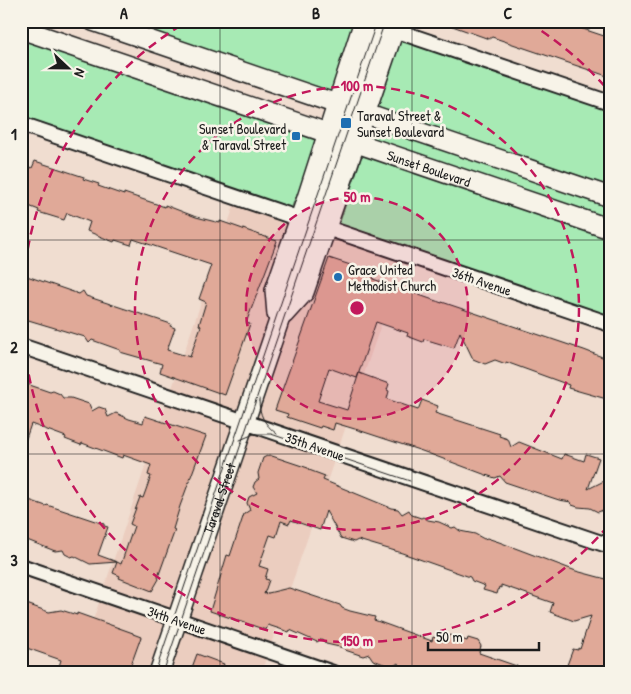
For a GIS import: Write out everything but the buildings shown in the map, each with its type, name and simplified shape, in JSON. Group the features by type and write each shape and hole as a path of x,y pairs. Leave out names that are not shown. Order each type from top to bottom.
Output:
{"street":[{"path":"93,21 610,198"},
{"name":"Taraval Street","path":"278,323 275,290 300,219 341,138 351,109 364,21"},
{"path":"391,24 610,103"},
{"name":"Taraval Street","path":"159,673 351,109 391,24"},
{"name":"Sunset Boulevard","path":"21,29 610,229"},
{"path":"21,124 300,219"},
{"name":"Taraval Street","path":"278,323 304,292 327,228 341,138"},
{"name":"36th Avenue","path":"327,228 610,324"},
{"name":"35th Avenue","path":"21,346 610,546"},
{"name":"34th Avenue","path":"21,566 333,673"}],"shaded area":[{"path":"237,197 405,255 261,673 75,673"}],"green space":[{"path":"93,21 354,21 328,101"},
{"path":"21,29 318,130 300,195 295,198 289,215 21,124"},
{"path":"403,32 610,103 610,324 337,231"}],"tram line":[{"path":"155,673 377,21"},
{"path":"163,673 385,21"},
{"path":"259,399 263,419 277,434"},
{"path":"240,440 254,434 271,434 410,481"}],"place":[{"name":"Taraval Street & Sunset Boulevard","path":"346,123"},
{"name":"Sunset Boulevard & Taraval Street","path":"296,136"},
{"name":"Grace United Methodist Church","path":"338,277"}]}
